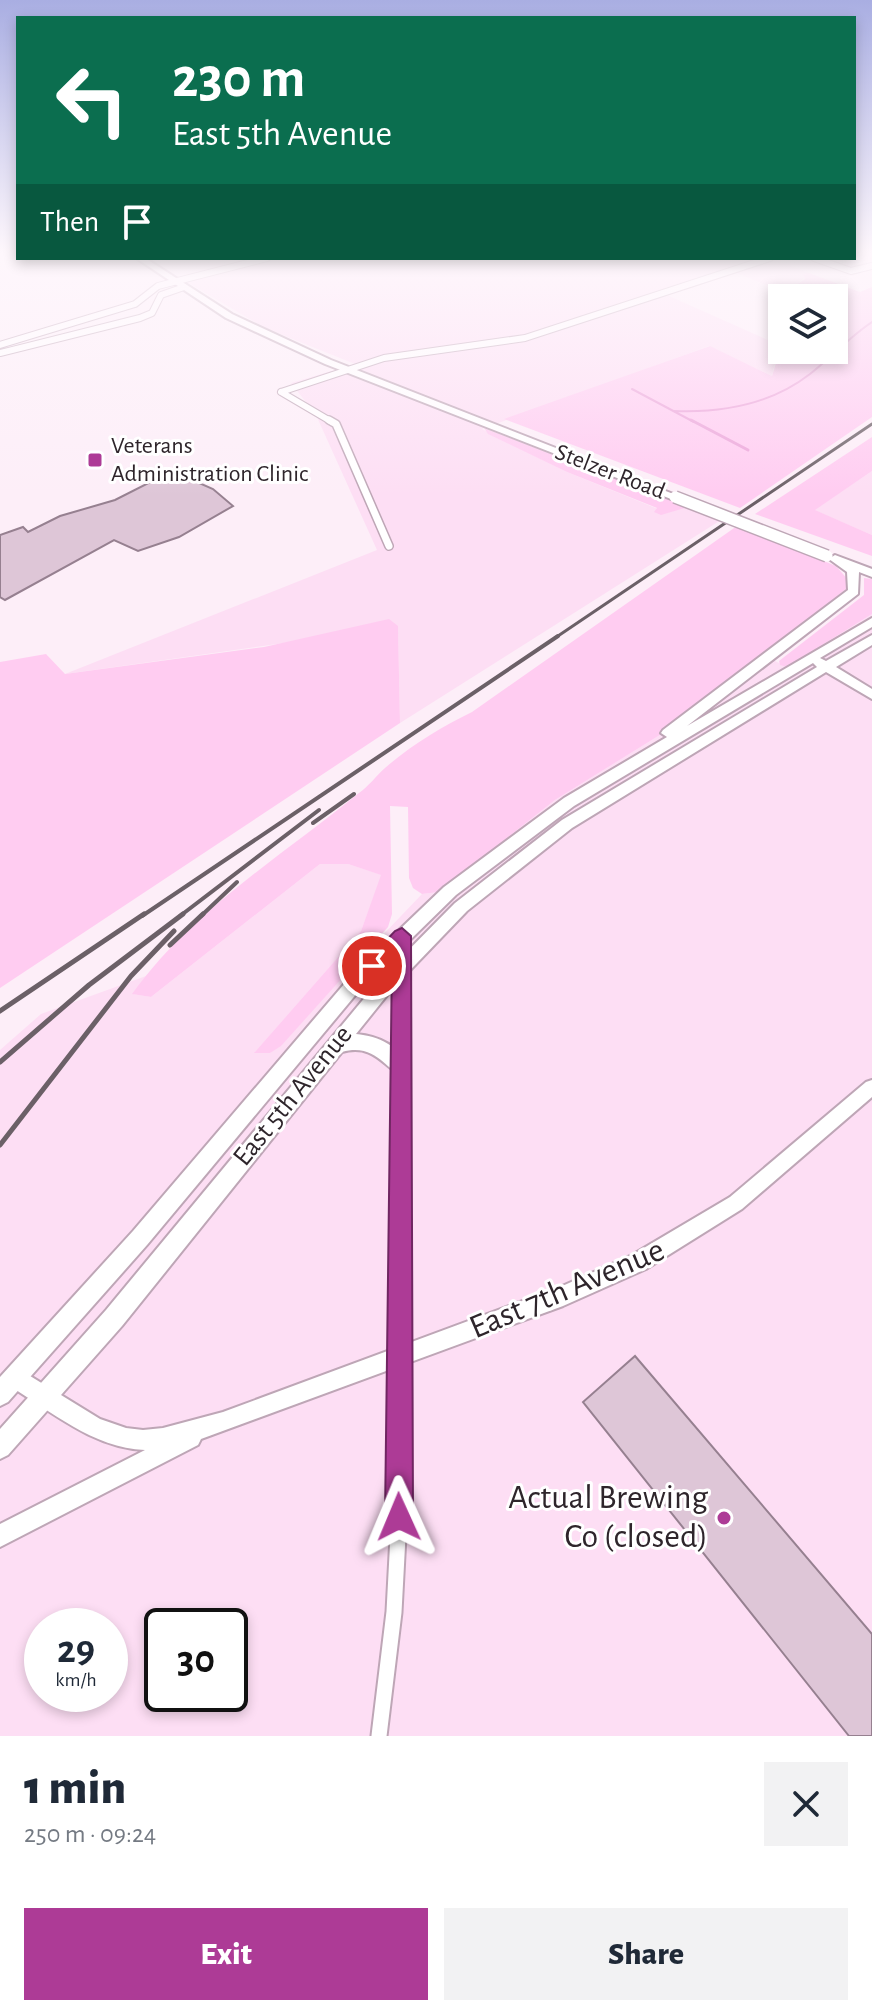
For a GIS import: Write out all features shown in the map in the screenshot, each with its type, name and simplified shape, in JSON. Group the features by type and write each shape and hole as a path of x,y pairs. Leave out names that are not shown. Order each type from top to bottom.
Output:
{"main road":[{"name":"Stelzer Road","path":"270,334 836,555 872,573"},
{"path":"836,555 872,562"},
{"path":"582,794 682,723 854,591 853,571 836,555"},
{"name":"East 5th Avenue","path":"0,1394 140,1238 289,1057 402,936 461,883 582,794 872,622"},
{"name":"East 5th Avenue","path":"0,1447 47,1396 332,1048 401,968 461,907 567,824 872,639"},
{"path":"812,658 872,695"},
{"path":"332,1048 349,1041 370,1044 385,1049 400,1067"}],"street":[{"path":"0,345 36,334"},
{"path":"0,353 76,334"},
{"path":"389,546 336,424 327,415 281,392 384,358 537,334"},
{"path":"379,1736 394,1612 399,1517 397,1359 402,936"},
{"name":"East 7th Avenue","path":"15,1378 88,1423 131,1439 166,1437 223,1422 601,1280 675,1243 761,1184 872,1087"},
{"name":"East 7th Avenue","path":"0,1536 57,1504 223,1422"}],"shaded area":[{"path":"280,334 754,334 768,340 768,364 775,364 772,376 709,346 482,429 567,472 658,509 688,507 721,520 400,723 398,627 65,674 377,550 316,415 291,383 355,364"},
{"path":"848,334 872,334 872,417 740,508 504,419 710,346 772,376 776,364 848,364"},
{"path":"484,428 688,507 661,515 654,512 657,508 567,472 488,434"},
{"path":"872,437 872,471 815,510 872,535 872,556 755,514"},
{"path":"872,471 872,535 814,510"},
{"path":"737,526 836,566 849,581 846,589 676,725 555,800 439,892 422,894 413,888 409,878 408,807 390,806 392,914 388,927 281,1046 270,1053 254,1053 361,931 381,875 348,864 320,864 151,997 132,994 182,936 210,910 363,790 395,760 427,737 472,712"},
{"path":"864,578 872,579 872,614 787,667 780,665 779,661 864,595"},
{"path":"872,614 872,1736 0,1736 0,1050 41,1014 146,976 133,994 151,997 320,864 348,864 382,875 361,931 255,1052 270,1053 422,894 439,892 555,800 676,725 765,656 787,667"},
{"path":"389,619 398,626 400,723 0,988 0,662 46,654 65,674 264,647"}],"building":[{"path":"172,471 213,489 233,506 179,537 138,551 114,540 5,600 0,597 0,535 23,527 28,532 60,516 115,500"},
{"name":"Actual Brewing Co (closed)","path":"635,1356 872,1634 872,1736 849,1736 583,1402"}],"waterway":[{"path":"674,411 728,408 779,393 810,374 856,334"},
{"path":"632,389 694,422"},
{"path":"691,420 748,450"}],"railway":[{"path":"555,638 872,424"},
{"path":"142,916 558,636"},
{"path":"313,823 354,794"},
{"path":"180,916 319,810"},
{"path":"201,916 237,882"},
{"path":"0,1011 144,914"},
{"path":"0,1062 89,985 183,914"},
{"path":"170,945 203,914"},
{"path":"0,1145 131,976 174,931"}],"place":[{"name":"Veterans Administration Clinic","path":"95,460"},
{"name":"Actual Brewing Co (closed)","path":"724,1518"}],"route":[{"path":"372,966 402,936 397,1359 399,1517"}]}
